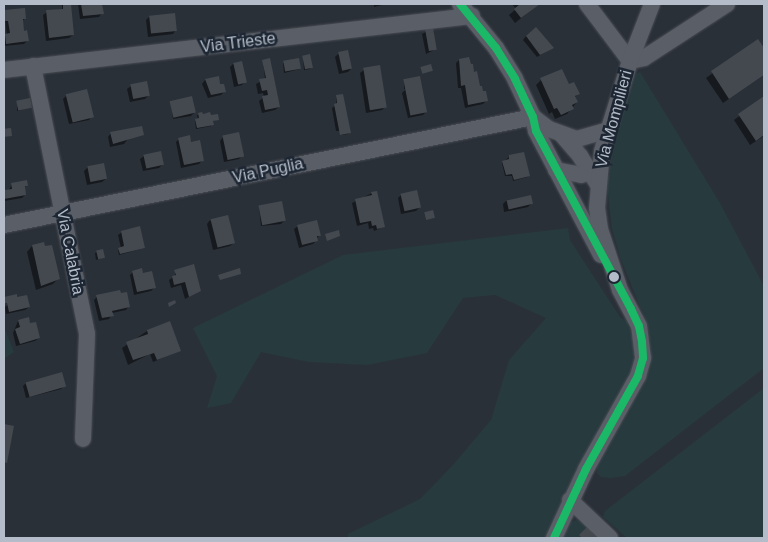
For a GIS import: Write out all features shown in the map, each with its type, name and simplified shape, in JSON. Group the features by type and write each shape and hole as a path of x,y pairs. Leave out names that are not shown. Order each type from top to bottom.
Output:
{"street":[{"path":"460,4 472,16 516,79 533,117 536,131 620,290"},
{"path":"587,4 630,61 644,58 727,4"},
{"name":"Via Mompilieri","path":"554,538 570,500 634,383 643,358 639,326 620,290 600,229 596,175 630,61 652,4"},
{"name":"Via Trieste","path":"4,70 472,16"},
{"name":"Via Calabria","path":"33,66 87,334 83,439"},
{"path":"533,117 562,135 577,139 608,130"},
{"name":"Via Puglia","path":"4,225 533,117"},
{"path":"562,135 596,175"},
{"path":"556,170 570,174 596,175"},
{"path":"570,500 610,538"}],"green space":[{"path":"640,72 720,203 764,286 764,368 625,476 611,478 601,477 597,473 597,467 642,385 648,367 650,349 648,326 621,260 612,229 607,186 612,149 620,116 633,76"},
{"path":"568,228 570,240 620,317 627,321 636,347 631,372 549,538 348,538 348,534 420,499 452,466 491,420 509,360 546,318 495,295 463,298 427,353 367,365 309,362 261,352 231,403 207,408 217,376 193,328 343,255"},
{"path":"4,327 14,352 4,359"},
{"path":"764,388 764,538 627,538 603,517 605,511"},
{"path":"576,520 582,522 598,538 560,538 567,524"}],"building":[{"path":"63,4 71,4 74,35 49,38 46,10 63,9"},
{"path":"81,4 102,4 104,14 83,16"},
{"path":"520,4 540,4 521,18 514,9"},
{"path":"25,8 26,19 23,19 24,31 27,30 29,41 6,44 5,34 10,33 8,21 4,21 4,10"},
{"path":"175,13 177,31 151,34 149,16"},
{"path":"536,27 554,48 540,55 526,36"},
{"path":"433,28 437,50 429,51 425,29"},
{"path":"758,39 764,48 764,75 729,99 711,71"},
{"path":"348,50 352,69 342,71 338,52"},
{"path":"310,54 313,68 305,69 302,56"},
{"path":"469,57 471,64 473,64 474,72 477,71 480,86 482,86 483,91 486,91 488,101 468,105 465,85 461,86 459,59"},
{"path":"270,58 280,107 265,110 262,96 268,95 267,90 262,91 259,79 266,78 262,60"},
{"path":"299,58 301,69 285,72 283,61"},
{"path":"242,61 247,82 238,84 233,63"},
{"path":"431,64 433,71 422,74 420,67"},
{"path":"380,65 387,107 370,110 363,68"},
{"path":"562,69 569,84 574,82 580,94 575,96 578,102 572,105 574,109 561,115 557,108 554,109 540,78"},
{"path":"219,76 220,84 224,84 226,92 211,95 205,79"},
{"path":"420,76 427,112 410,116 403,79"},
{"path":"147,81 150,96 133,99 130,84"},
{"path":"87,89 94,117 73,122 66,94"},
{"path":"343,94 351,133 340,135 334,104 337,103 336,95"},
{"path":"192,96 196,113 173,118 170,101"},
{"path":"764,96 764,135 756,141 738,114"},
{"path":"30,98 32,108 18,110 16,101"},
{"path":"202,112 203,114 210,112 211,115 218,114 219,120 213,121 214,125 197,128 195,119 199,118 198,113"},
{"path":"142,126 144,135 113,144 110,132"},
{"path":"11,128 12,136 5,137 4,129"},
{"path":"239,132 244,156 228,160 222,136"},
{"path":"190,135 191,142 200,140 204,161 184,165 178,138"},
{"path":"161,151 164,165 146,168 143,155"},
{"path":"524,152 530,176 514,180 512,174 506,175 502,161 509,159 509,155"},
{"path":"104,163 107,179 90,182 87,166"},
{"path":"27,180 28,186 25,186 26,195 4,199 4,190 12,189 11,183"},
{"path":"417,190 421,208 404,211 400,194"},
{"path":"377,191 385,227 377,229 376,225 372,226 371,221 360,223 355,199 372,195 371,192"},
{"path":"531,195 533,204 509,209 507,201"},
{"path":"282,201 286,221 262,225 258,206"},
{"path":"433,210 435,218 426,220 424,212"},
{"path":"228,215 235,243 218,247 211,219"},
{"path":"317,220 321,236 317,236 318,241 302,245 297,225"},
{"path":"140,226 145,248 120,254 118,248 124,246 121,231"},
{"path":"339,230 340,236 327,241 325,234"},
{"path":"44,242 45,246 52,245 60,279 41,286 32,245"},
{"path":"103,249 105,258 98,259 96,251"},
{"path":"194,264 201,291 189,297 185,282 174,285 172,276 176,275 174,270"},
{"path":"142,268 143,273 152,271 156,288 137,292 132,271"},
{"path":"240,268 241,274 220,280 218,275"},
{"path":"120,290 121,293 127,292 130,307 112,311 114,316 102,318 96,295"},
{"path":"17,294 17,297 27,295 30,307 9,312 7,303 4,304 4,297"},
{"path":"175,300 176,303 169,307 168,303"},
{"path":"29,317 30,323 36,322 40,338 20,344 15,329 20,327 18,320"},
{"path":"170,321 181,351 157,360 154,353 133,360 126,342 148,334 147,330"},
{"path":"62,372 66,386 30,397 25,382"},
{"path":"4,424 14,426 7,463 4,462"},
{"path":"587,527 598,538 582,538 579,535"}],"transit line":[{"path":"460,4 496,48 515,79 533,117 536,131 631,309 639,326 642,342 643,358 638,376 586,469 554,538"}]}
